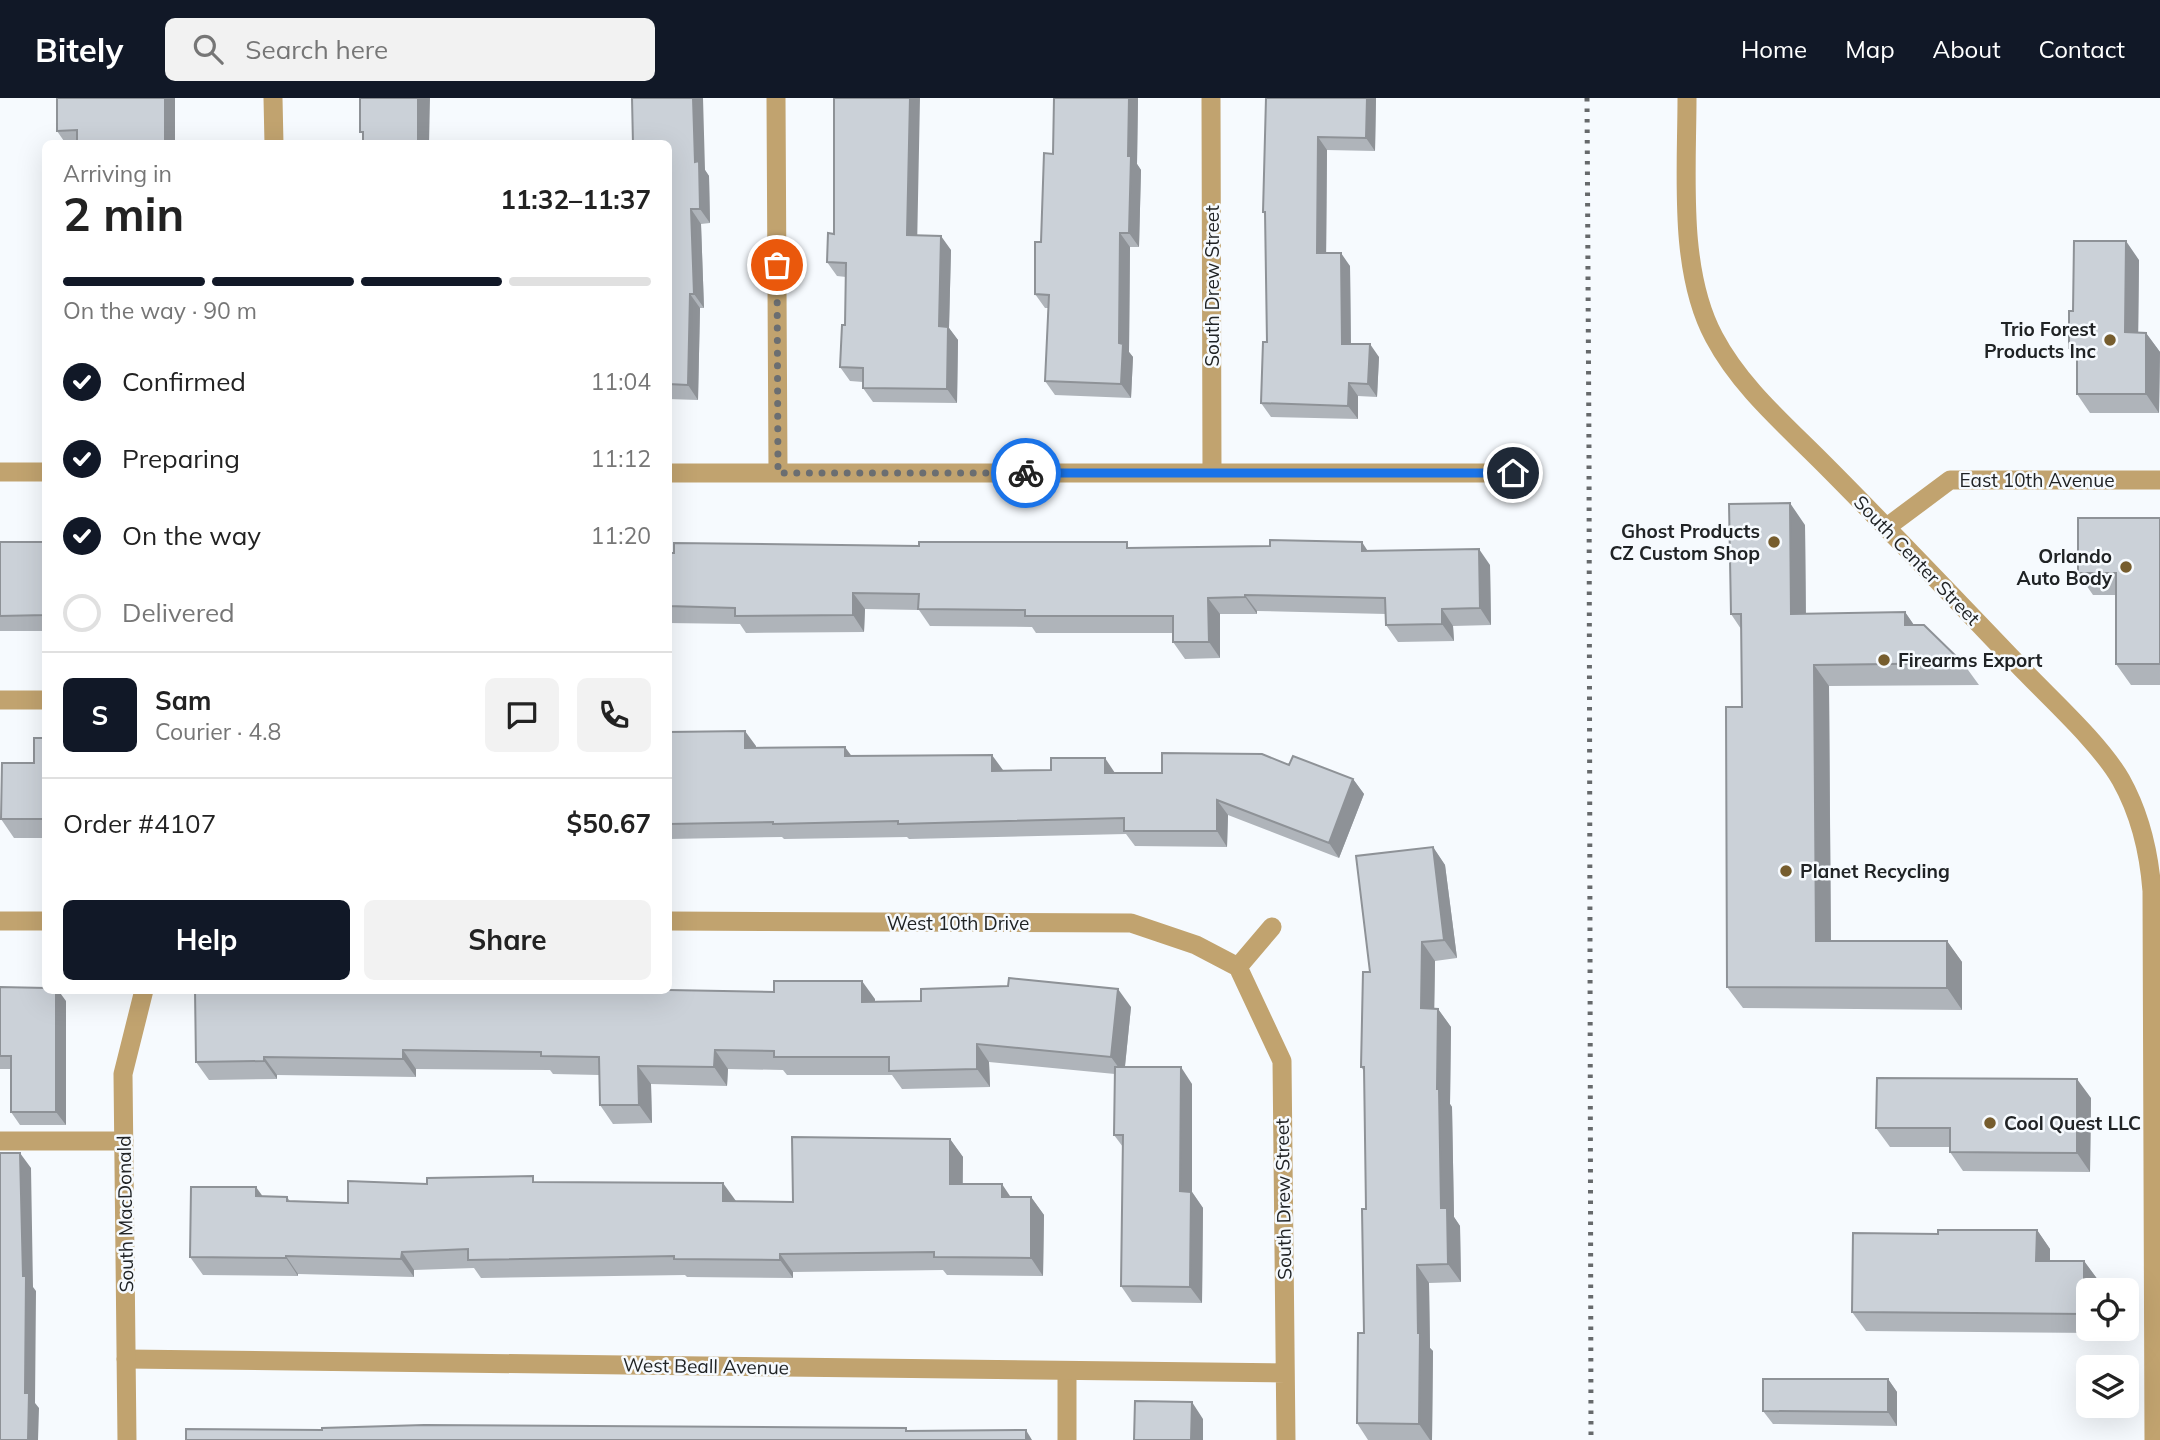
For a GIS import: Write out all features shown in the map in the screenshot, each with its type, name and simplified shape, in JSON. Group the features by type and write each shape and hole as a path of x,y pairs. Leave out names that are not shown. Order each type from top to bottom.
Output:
{"street":[{"path":"273,98 274,140"},
{"path":"776,98 778,473"},
{"name":"South Drew Street","path":"1211,98 1212,473"},
{"name":"South Center Street","path":"1687,98 1689,254 1699,299 1714,337 1738,374 1765,406 1887,527 2086,736 2120,779 2143,829 2152,891 2154,1440"},
{"path":"0,472 42,472"},
{"path":"672,473 1513,473"},
{"name":"East 10th Avenue","path":"1887,527 1950,480 2160,480"},
{"path":"0,700 42,699"},
{"path":"0,921 42,921"},
{"name":"West 10th Drive","path":"672,921 1131,923 1196,945 1238,967"},
{"path":"1238,967 1272,927"},
{"name":"South Drew Street","path":"1238,967 1282,1060 1286,1440"},
{"name":"South MacDonald","path":"127,1440 123,1074 143,994"},
{"path":"0,1141 124,1141"},
{"name":"West Beall Avenue","path":"126,1359 1285,1373"},
{"path":"1067,1371 1067,1440"}],"building":[{"path":"57,98 165,98 165,140 77,140 77,130 57,131"},
{"path":"360,98 418,98 418,140 363,140 363,132 360,132"},
{"path":"632,98 693,98 700,209 691,209 694,294 690,294 688,385 672,384 672,140 633,140"},
{"path":"834,98 910,98 907,235 941,236 939,326 948,327 947,389 863,388 863,368 840,367 842,325 845,325 846,263 827,262 828,233 834,234"},
{"path":"1054,98 1129,98 1129,233 1120,233 1119,343 1123,344 1121,384 1045,381 1049,295 1035,294 1035,242 1041,242 1044,153 1053,154"},
{"path":"1266,98 1367,98 1366,138 1318,137 1317,253 1341,253 1342,344 1370,344 1368,384 1349,383 1348,406 1261,403 1263,342 1267,342 1263,212"},
{"name":"Trio Forest Products Inc","path":"2074,241 2126,241 2125,332 2146,333 2146,394 2077,394 2077,348 2069,348 2069,311 2073,311"},
{"path":"1790,503 1791,614 1905,612 1905,625 1924,625 1963,663 1814,665 1816,941 1947,941 1947,988 1727,987 1726,707 1742,707 1741,614 1731,614 1729,504"},
{"path":"2078,518 2160,518 2160,664 2116,664 2116,573 2078,573"},
{"path":"1270,540 1362,542 1362,551 1479,549 1480,608 1442,609 1442,624 1386,625 1385,598 1245,595 1208,598 1209,642 1173,642 1173,616 1025,616 1025,610 918,609 919,594 853,593 853,615 735,616 735,608 672,606 674,543 919,546 919,542 1127,542 1127,548 1270,546"},
{"path":"0,542 42,542 42,615 0,616"},
{"path":"745,731 745,748 845,747 845,756 992,755 992,771 1051,770 1051,758 1105,758 1105,773 1162,773 1162,753 1262,754 1289,765 1293,756 1353,779 1329,843 1217,800 1217,831 1124,831 1124,818 898,824 898,821 672,824 672,732"},
{"path":"34,738 42,738 42,819 1,819 2,763 34,763"},
{"path":"1433,847 1444,940 1422,942 1421,1008 1438,1009 1437,1089 1441,1208 1447,1208 1448,1264 1417,1265 1420,1333 1419,1424 1357,1423 1358,1333 1364,1333 1362,1209 1366,1209 1364,1067 1361,1067 1363,972 1370,972 1356,856"},
{"path":"1009,978 1118,989 1111,1057 977,1044 977,1069 889,1071 889,1057 774,1057 774,1051 715,1050 714,1067 638,1066 639,1105 600,1105 599,1057 541,1056 541,1052 403,1050 403,1059 264,1057 264,1061 196,1062 195,994 672,994 672,990 774,992 774,981 862,981 862,1002 921,1001 921,989 1008,986"},
{"path":"0,987 42,988 42,994 56,994 56,1112 11,1112 11,1056 0,1056"},
{"path":"1115,1067 1181,1067 1180,1191 1191,1192 1190,1287 1121,1286 1123,1135 1114,1135"},
{"name":"Cool Quest LLC","path":"1877,1078 2077,1079 2077,1153 1950,1152 1950,1128 1876,1128"},
{"path":"792,1137 950,1139 950,1184 1002,1184 1002,1197 1031,1197 1031,1258 934,1257 934,1252 780,1254 780,1260 674,1259 674,1256 468,1260 468,1249 402,1252 401,1259 190,1257 191,1187 256,1187 256,1196 287,1197 287,1201 348,1203 348,1181 427,1184 427,1178 533,1176 533,1182 723,1183 723,1201 793,1202"},
{"path":"0,1153 20,1153 23,1276 26,1276 25,1393 29,1393 28,1440 0,1440"},
{"path":"1938,1230 2037,1230 2036,1261 2084,1261 2084,1278 2076,1278 2076,1314 1852,1312 1853,1233 1938,1234"},
{"path":"1763,1379 1888,1379 1888,1412 1763,1411"},
{"path":"1135,1401 1192,1402 1191,1440 1134,1440"},
{"path":"424,1425 1026,1430 1026,1440 186,1440 186,1429 322,1430"}],"railway":[{"path":"1587,98 1591,1440"}],"way so far":[{"path":"777,265 778,473 1026,473"}],"place":[{"name":"Trio Forest Products Inc","path":"2110,340"},
{"name":"Ghost Products CZ Custom Shop","path":"1774,542"},
{"name":"Orlando Auto Body","path":"2126,567"},
{"name":"Firearms Export","path":"1884,660"},
{"name":"Planet Recycling","path":"1786,871"},
{"name":"Cool Quest LLC","path":"1990,1123"}],"route":[{"path":"1026,473 1513,473"}]}
